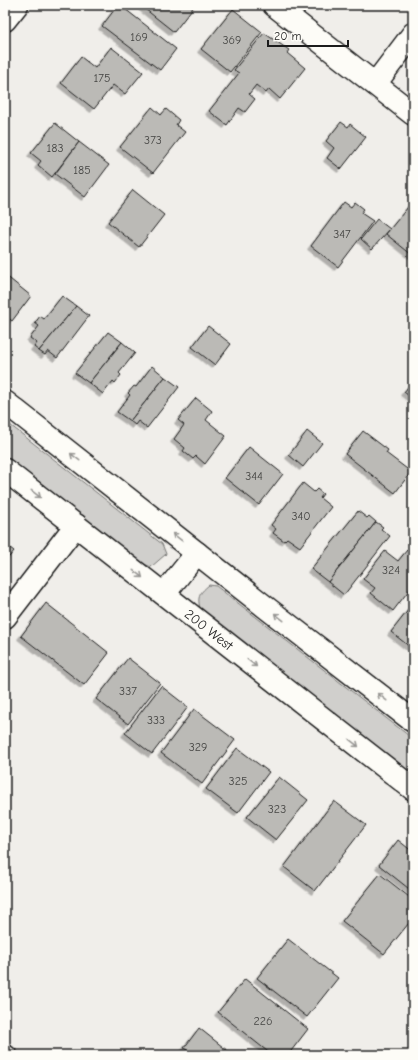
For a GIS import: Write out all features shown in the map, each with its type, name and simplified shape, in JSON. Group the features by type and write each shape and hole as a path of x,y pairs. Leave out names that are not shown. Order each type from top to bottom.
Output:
{"street":[{"path":"5,20 17,5"},
{"path":"274,5 413,114"},
{"path":"375,84 413,34"},
{"path":"5,402 197,554 413,721"},
{"name":"200 West","path":"5,470 413,789"},
{"path":"5,617 76,525"},
{"path":"164,594 197,554"}],"lane":[{"path":"5,1051 10,1055"}],"shaded area":[{"path":"5,421 162,544 166,554 151,567 142,563 5,455"},
{"path":"209,585 216,586 413,739 413,775 201,612 199,597"}],"building":[{"path":"118,5 120,5 176,49 160,70 102,26"},
{"path":"140,5 195,5 174,32"},
{"path":"233,9 262,32 230,72 201,49"},
{"path":"264,33 289,50 287,53 305,68 280,99 269,89 266,93 256,85 249,94 255,99 245,112 239,108 227,125 209,111 239,73 234,70"},
{"path":"111,47 143,72 125,94 113,85 94,109 61,83 81,57 95,68"},
{"path":"152,107 161,115 166,109 179,120 176,125 185,132 153,173 120,147"},
{"path":"341,122 348,127 350,124 366,137 341,169 327,158 334,148 326,141"},
{"path":"55,123 79,142 52,177 38,165 41,161 31,153"},
{"path":"79,142 109,165 85,197 55,174"},
{"path":"133,190 164,215 139,247 108,222"},
{"path":"413,201 413,254 412,255 386,234"},
{"path":"344,202 351,207 355,202 364,209 361,213 373,221 338,267 311,246"},
{"path":"377,219 390,229 372,249 361,239"},
{"path":"5,275 31,296 12,321 5,315"},
{"path":"62,296 76,306 39,351 34,347 37,343 30,338 39,326 35,323 40,316 44,319"},
{"path":"76,306 89,316 57,358 48,351 45,355 39,351"},
{"path":"208,326 231,344 215,365 192,347"},
{"path":"108,332 122,342 89,383 75,373"},
{"path":"122,342 135,353 119,373 121,375 115,383 113,381 103,394 89,383"},
{"path":"152,366 165,377 130,421 117,412 130,395 128,393 134,386 136,387"},
{"path":"165,377 179,387 147,428 138,421 135,425 130,421"},
{"path":"413,381 413,399 404,392"},
{"path":"196,398 212,411 206,420 226,436 205,464 196,456 193,459 183,451 185,448 174,439 184,425 178,420"},
{"path":"307,431 322,443 303,467 289,455"},
{"path":"363,431 388,450 386,453 411,472 395,493 345,454"},
{"path":"249,447 283,474 259,505 225,478"},
{"path":"303,483 314,492 317,489 323,494 320,498 331,507 300,547 287,538 284,541 273,533 276,529 271,525"},
{"path":"358,511 367,518 369,516 376,522 328,582 311,569"},
{"path":"376,522 383,527 381,529 390,536 344,595 328,582"},
{"path":"5,544 14,551 5,562"},
{"path":"413,546 413,585 393,611 371,593 375,588 363,579 385,551 398,561 407,550 408,551"},
{"path":"46,603 109,653 84,685 21,636"},
{"path":"413,604 413,643 410,647 391,632"},
{"path":"128,658 160,683 128,724 96,699"},
{"path":"161,686 188,707 152,754 125,733"},
{"path":"194,709 235,740 202,784 161,753"},
{"path":"237,748 269,772 238,813 206,789"},
{"path":"279,777 308,800 276,840 247,817"},
{"path":"334,801 366,825 315,891 284,867"},
{"path":"398,840 413,852 413,892 379,865"},
{"path":"380,874 413,900 413,918 384,954 342,921"},
{"path":"288,939 338,978 307,1017 257,978"},
{"path":"245,979 308,1029 288,1055 272,1055 218,1012"},
{"path":"199,1028 233,1055 194,1055 184,1048"}]}
